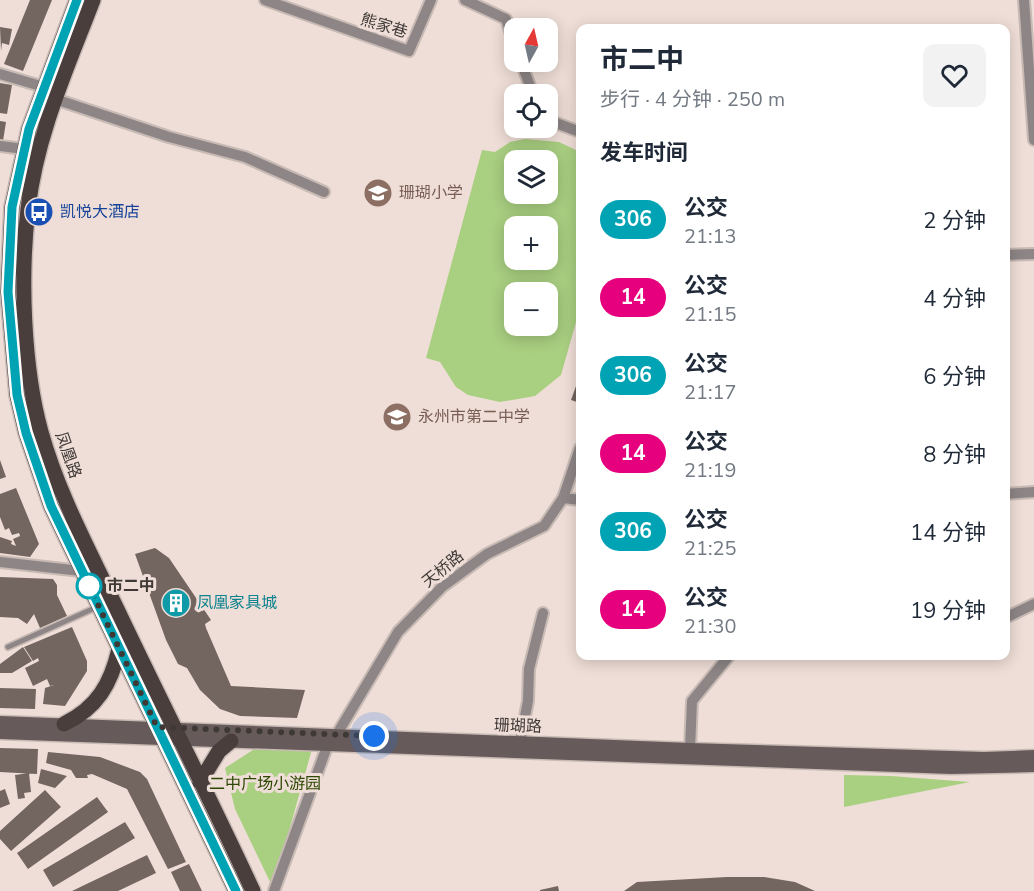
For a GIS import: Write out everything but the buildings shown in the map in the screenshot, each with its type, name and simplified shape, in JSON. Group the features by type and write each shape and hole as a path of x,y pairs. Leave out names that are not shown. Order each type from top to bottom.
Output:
{"main road":[{"name":"凤凰路","path":"77,0 44,87 16,180 9,239 5,309 17,395 26,433 51,506 81,571 120,649 168,733 200,782 253,891"},
{"name":"凤凰路","path":"93,0 55,99 43,139 28,208 25,292 32,388 41,431 65,500 168,733 213,843 236,891"},
{"path":"64,724 83,715 97,701 109,684 120,649"},
{"name":"珊瑚路","path":"0,722 64,724 231,741 951,768 1034,766"},
{"name":"珊瑚路","path":"0,733 337,734 690,749 984,758 1034,756"},
{"path":"200,782 219,751 231,741"},
{"path":"213,843 227,836"}],"street":[{"name":"熊家巷","path":"265,0 409,51 431,0"},
{"path":"465,0 504,18"},
{"path":"1024,0 1034,140"},
{"path":"0,74 44,87"},
{"path":"55,99 169,137 245,157 324,192"},
{"path":"558,124 576,130"},
{"path":"0,146 24,150"},
{"path":"1010,255 1034,255"},
{"name":"天桥路","path":"337,734 398,632 442,587 487,554 544,526 563,498 576,460"},
{"path":"1010,494 1034,492"},
{"path":"563,498 576,500"},
{"path":"0,562 81,571"},
{"path":"1010,616 1034,604"},
{"path":"520,742 528,701 529,669 543,613"},
{"path":"690,749 692,701 726,660"},
{"path":"274,891 328,744"}],"lane":[{"path":"8,647 98,606"}],"green space":[{"path":"525,139 559,142 576,150 576,322 561,375 535,396 500,402 468,395 456,387 440,362 426,358 482,150 495,152 510,142"},
{"name":"二中广场小游园","path":"256,748 312,749 273,888 235,809 225,768"},
{"path":"844,775 891,776 970,782 844,807"}],"bus line":[{"name":"306","path":"77,0 29,129 16,180 9,239 8,292 17,395 26,433 51,506 236,891"}],"place":[{"name":"珊瑚小学","path":"378,193"},
{"name":"凯悦大酒店","path":"39,212"},
{"name":"永州市第二中学","path":"397,417"},
{"name":"市二中","path":"89,586"},
{"name":"凤凰家具城","path":"176,603"}],"route":[{"path":"89,586 157,727 374,736"}]}
